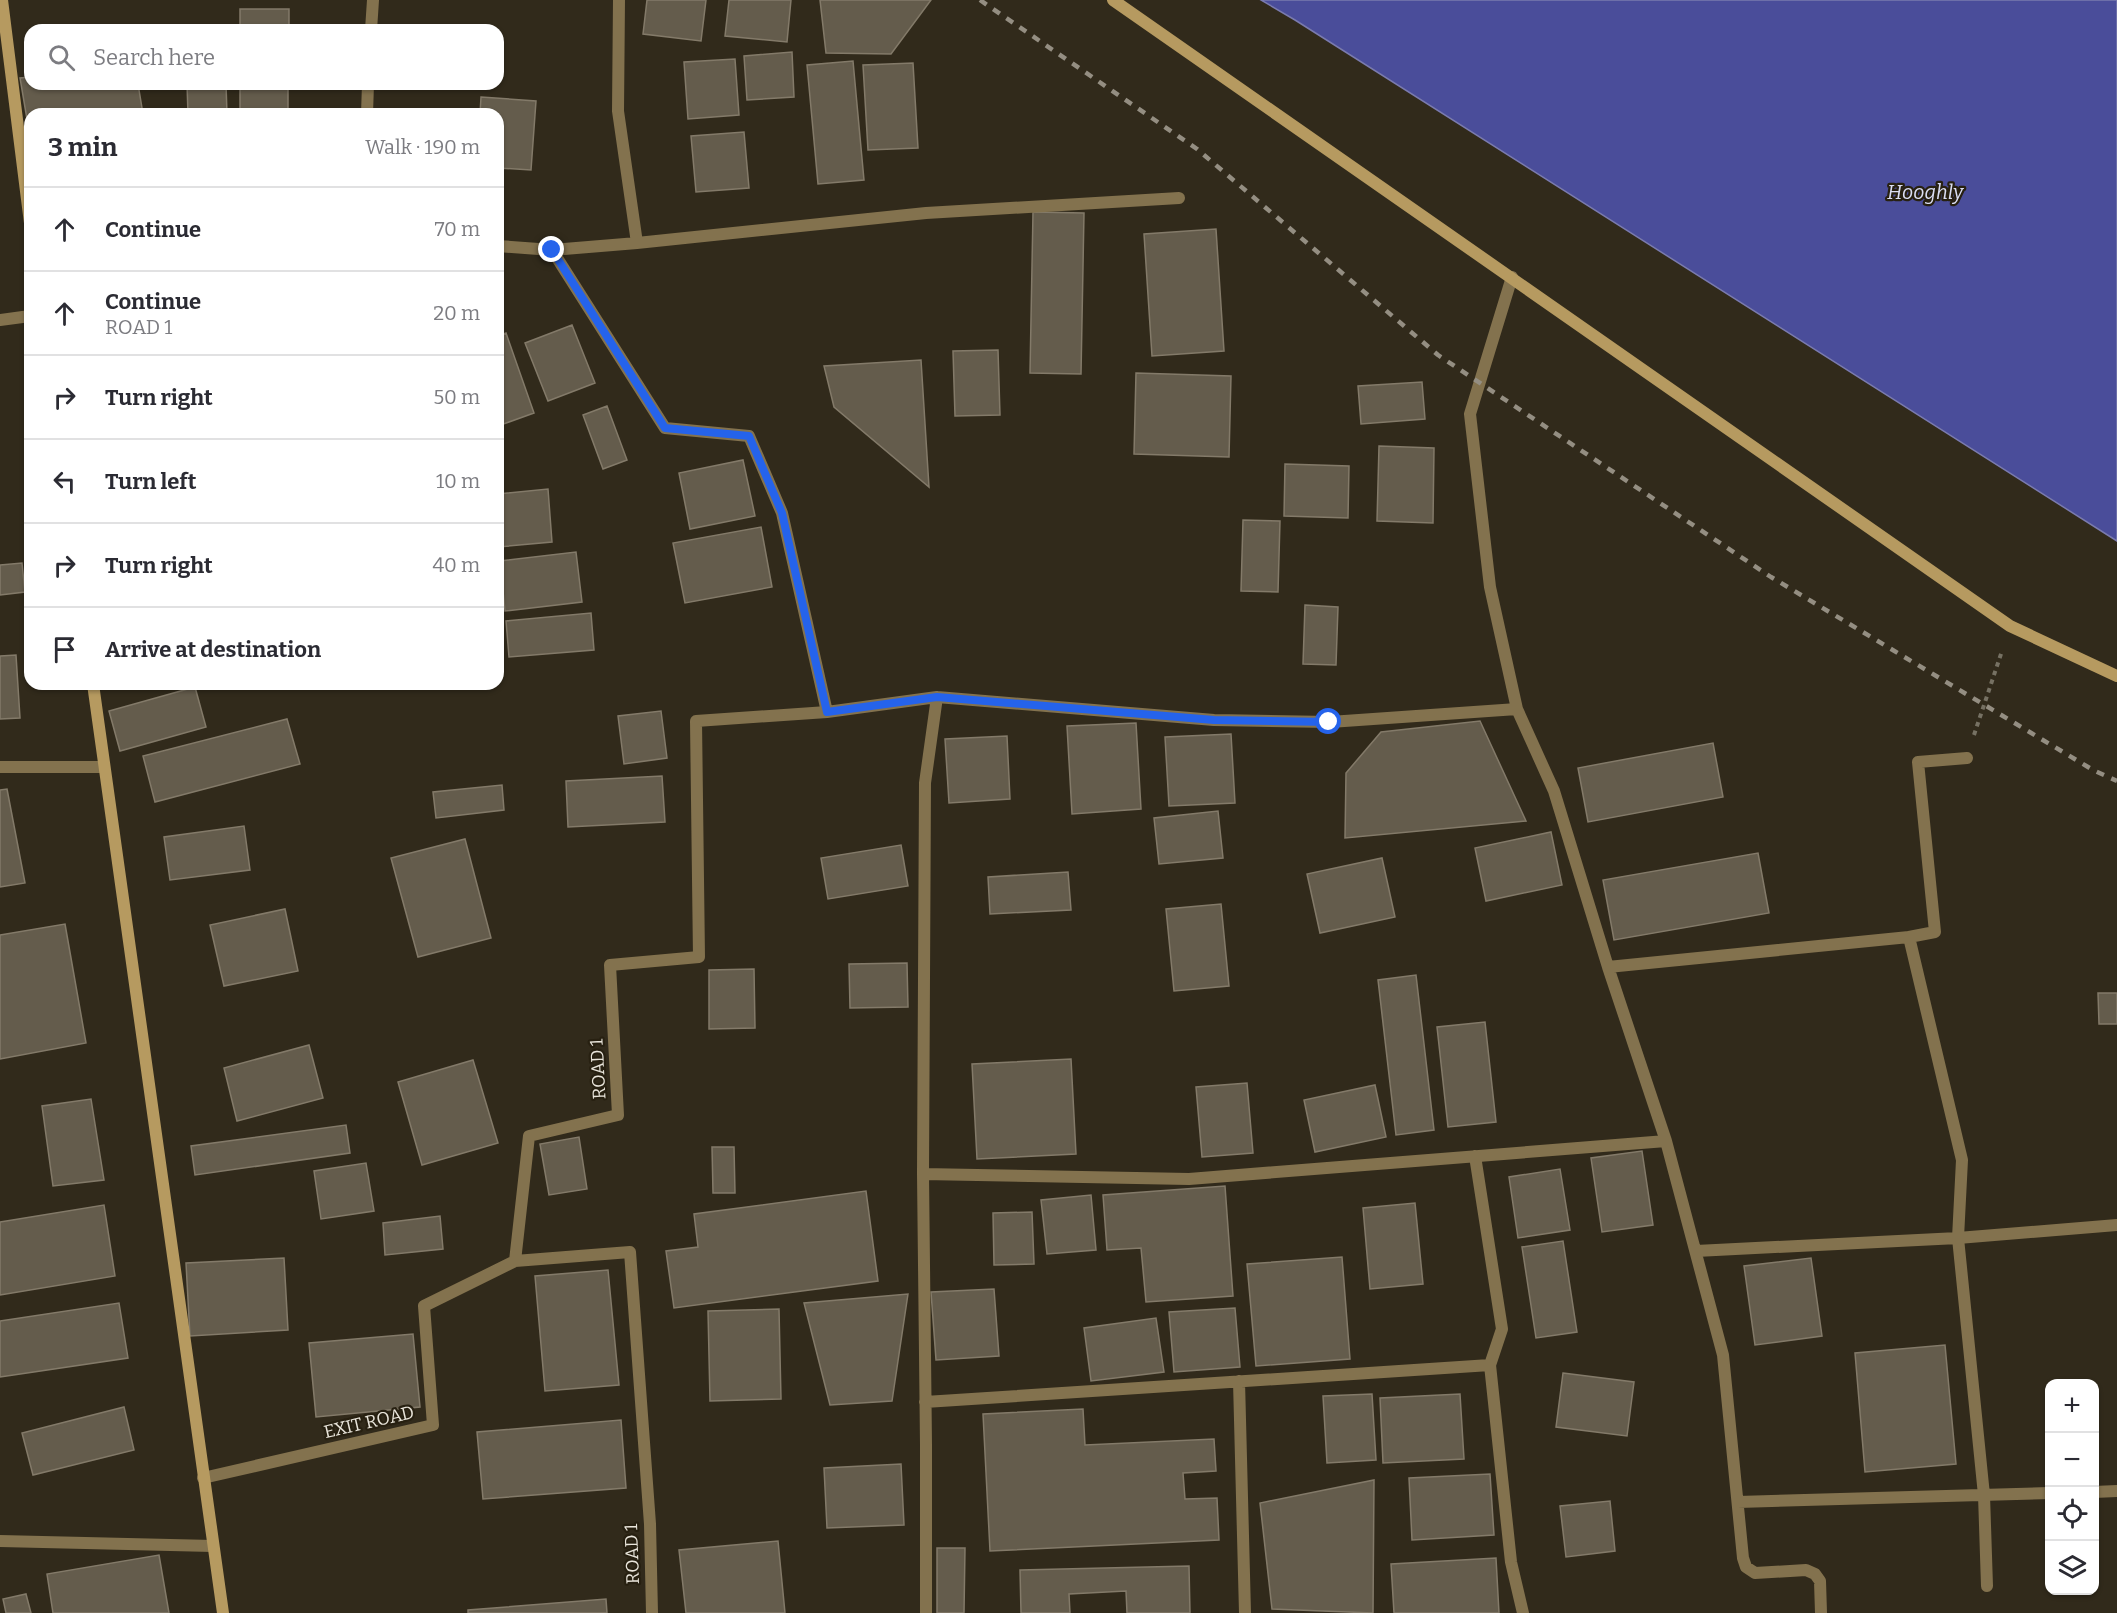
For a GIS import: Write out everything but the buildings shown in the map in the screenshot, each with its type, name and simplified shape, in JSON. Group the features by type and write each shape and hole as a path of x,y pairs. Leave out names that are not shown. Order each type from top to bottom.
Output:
{"main road":[{"path":"2,0 24,175"},
{"path":"1113,0 2010,626 2117,676"},
{"path":"94,690 223,1613"}],"street":[{"path":"371,24 373,0"},
{"path":"619,0 618,111 638,243"},
{"path":"367,108 368,90"},
{"path":"504,246 552,250 927,213 1179,198"},
{"path":"552,250 665,428 749,436 782,513 827,712"},
{"path":"1512,277 1470,414 1490,587 1517,708 1554,790 1608,967 1666,1141 1696,1251 1723,1355 1743,1557 1746,1567 1755,1573 1806,1570 1815,1574 1820,1581 1821,1613"},
{"path":"0,320 24,317"},
{"path":"926,1613 922,1174 925,783 937,697"},
{"name":"ROAD 1","path":"652,1613 650,1524 630,1252 515,1261 529,1136 618,1115 610,965 699,957 696,721 827,712 937,697 1214,720 1329,722 1517,708"},
{"path":"1608,967 1909,937 1935,932 1918,762 1966,758"},
{"path":"0,766 104,767"},
{"path":"1909,937 1962,1160 1958,1238 1984,1495 1988,1586"},
{"path":"922,1174 1189,1179 1666,1141"},
{"path":"1475,1156 1502,1329 1490,1365 1511,1562 1523,1613"},
{"path":"1696,1251 1958,1238 2117,1225"},
{"name":"EXIT ROAD","path":"203,1478 433,1425 424,1306 515,1261"},
{"path":"925,1402 1490,1365"},
{"path":"1239,1381 1245,1613"},
{"path":"2099,1492 2117,1491"},
{"path":"1738,1502 2045,1493"},
{"path":"0,1541 213,1546"}],"path":[{"path":"1966,758 2010,626"}],"water":[{"name":"Hooghly","path":"1261,0 2117,0 2117,541 1295,20"}],"railway":[{"path":"980,0 1197,149 1438,355 1771,577 2093,770 2117,781"}],"route":[{"path":"552,250 665,428 749,436 782,513 827,712 937,697 1214,720 1329,722"}]}
